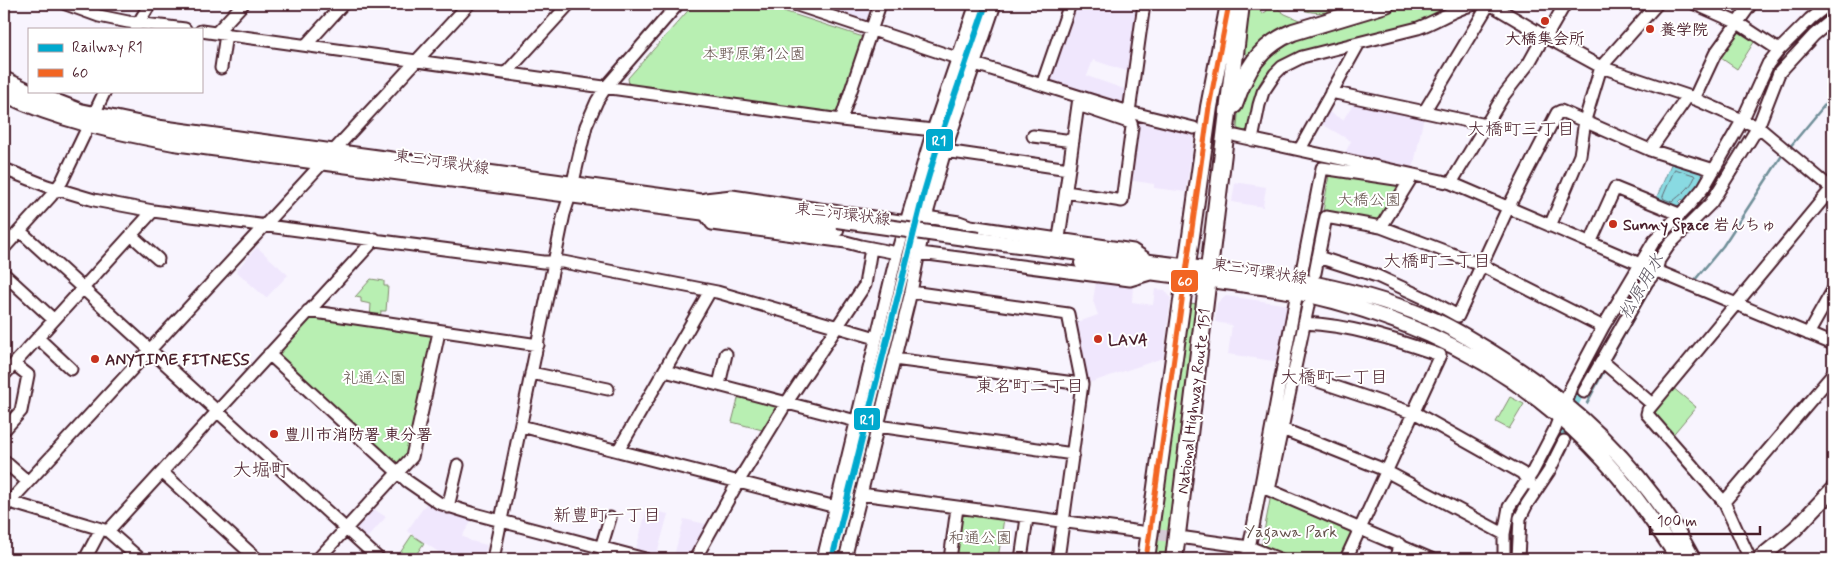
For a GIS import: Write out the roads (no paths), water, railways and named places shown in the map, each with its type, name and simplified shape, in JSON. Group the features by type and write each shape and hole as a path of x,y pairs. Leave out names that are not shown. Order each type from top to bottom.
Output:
{"highway":[{"path":"1214,88 1222,4"},
{"name":"National Highway Route 151","path":"1146,559 1186,271 1228,4"},
{"name":"National Highway Route 151","path":"1174,559 1241,4"},
{"path":"1226,122 1245,76 1253,62 1273,43 1294,32 1386,4"}],"main road":[{"name":"東三河環状線","path":"4,79 28,91"},
{"name":"東三河環状線","path":"32,92 80,111 93,120 174,143 324,163 571,190 689,200 837,225 1152,268 1299,287 1334,287 1379,299 1429,318 1476,342 1517,368 1567,413 1633,493 1678,559"},
{"name":"東三河環状線","path":"4,94 52,114 133,123 334,152 703,212 837,225"},
{"name":"東三河環状線","path":"1567,413 1597,431 1632,469 1662,507 1693,559"},
{"path":"1759,559 1796,529 1833,489"}],"street":[{"path":"66,4 99,16 137,26 169,28"},
{"path":"137,26 150,4"},
{"path":"222,68 221,34 242,4"},
{"path":"306,46 343,4"},
{"path":"140,559 104,530 7,505 469,4"},
{"path":"506,73 570,4"},
{"path":"493,559 564,214 589,116 606,87 678,4"},
{"path":"794,4 1042,85 1131,123 1122,201 1066,192"},
{"path":"841,120 880,4"},
{"path":"823,559 897,253 933,130 976,4"},
{"path":"845,559 911,292 926,217 945,151 995,4"},
{"path":"1042,85 1070,4"},
{"path":"1129,112 1144,4"},
{"path":"1252,140 1258,105 1263,92 1282,67 1302,57 1418,28 1436,22 1465,6 1476,4"},
{"path":"1424,112 1490,4 1601,67 1691,97 1751,124 1832,188 1652,404 1647,414 1724,502 1750,559"},
{"path":"1451,183 1504,95 1529,63 1565,4"},
{"path":"1550,226 1580,155 1585,120 1601,67 1657,4"},
{"path":"1695,4 1738,23 1779,50"},
{"path":"1650,150 1691,97 1715,54 1751,4"},
{"path":"1584,392 1605,364 1647,282 1649,268 1660,233 1697,196 1714,170 1751,124 1768,64 1779,50 1810,19 1829,4"},
{"path":"1504,559 1504,534 1509,507 1528,482 1552,436 1567,413 1572,387 1603,327 1649,268 1659,260 1669,246 1711,203 1779,73 1814,35 1833,19"},
{"path":"202,31 841,120 933,130"},
{"path":"1300,149 1358,43"},
{"path":"4,248 58,188 93,120 105,92"},
{"path":"1331,92 1486,125"},
{"path":"1078,101 1194,128"},
{"path":"1060,238 1078,101"},
{"path":"1318,257 1377,276 1432,301 1458,316 1508,208 1557,113 1561,111 1650,150 1714,170"},
{"path":"1033,136 1073,141"},
{"path":"1236,136 1300,149 1412,178"},
{"path":"945,151 1069,169"},
{"path":"4,168 47,186 94,200 153,211 564,262 717,292 876,338"},
{"path":"1248,553 1322,168 1451,183 1833,344"},
{"path":"1381,227 1412,178"},
{"path":"1590,243 1614,188 1679,214"},
{"path":"689,200 732,196 907,222"},
{"path":"4,375 153,211"},
{"path":"703,212 712,224 846,242 897,253"},
{"path":"1315,273 1326,216 1381,227 1481,265 1603,327"},
{"path":"920,253 1130,280 1152,268 1133,250 970,226 959,222 926,217"},
{"path":"20,231 379,559"},
{"path":"132,235 158,259"},
{"path":"85,559 104,530 162,472 375,239"},
{"path":"695,559 738,482 787,402 865,285 871,248"},
{"path":"4,274 54,320"},
{"path":"1808,334 1833,290"},
{"path":"618,451 710,291"},
{"path":"911,292 1068,314 1082,384 1058,559"},
{"path":"1308,306 1269,490 1431,559"},
{"path":"308,311 439,332 538,345"},
{"path":"1304,323 1357,330 1440,355 1346,559"},
{"path":"318,559 412,457 439,332"},
{"path":"38,338 71,368"},
{"path":"269,354 407,480 425,494 448,507 645,559"},
{"path":"718,386 726,354"},
{"path":"894,359 1082,384"},
{"path":"4,430 21,411 28,375 14,364"},
{"path":"1605,364 1652,404"},
{"path":"665,371 856,421"},
{"path":"1294,372 1414,414 1522,472 1528,482"},
{"path":"532,373 608,390"},
{"path":"1724,502 1833,374"},
{"path":"521,426 836,507"},
{"path":"878,426 1072,454"},
{"path":"1282,429 1386,472 1504,534"},
{"path":"1518,559 1520,518 1549,471 1564,441"},
{"path":"4,461 28,482"},
{"path":"448,507 458,465"},
{"path":"162,472 257,559"},
{"path":"861,494 1141,532"},
{"path":"950,559 957,508"},
{"path":"601,548 610,518"},
{"path":"1021,559 1027,518"},
{"path":"1186,538 1279,559"},
{"path":"1396,559 1399,544"}],"water":[{"path":"1672,162 1704,173 1684,201 1682,199 1679,202 1681,204 1675,208 1655,201"}],"waterway":[{"path":"1789,148 1833,95"},
{"path":"1693,280 1723,246 1783,154"},
{"path":"1609,362 1654,282"},
{"path":"1587,403 1605,369"},
{"name":"松原用水","path":"1513,555 1513,520 1518,505 1541,474 1583,387"}],"tunnel":[{"path":"1143,533 1184,538"}],"rail line":[{"name":"R1","path":"832,559 924,192 940,138 986,4"}],"place":[{"name":"大橋集会所","path":"1545,21"},
{"name":"養学院","path":"1650,29"},
{"name":"Sunny Space 岩んちゅ","path":"1613,224"},
{"name":"LAVA","path":"1098,339"},
{"name":"ANYTIME FITNESS","path":"95,359"},
{"name":"豊川市消防署 東分署","path":"274,434"}],"district":[{"name":"大橋町三丁目","path":"1521,129"},
{"name":"大橋町二丁目","path":"1437,261"},
{"name":"大橋町一丁目","path":"1334,377"},
{"name":"東名町二丁目","path":"1030,386"},
{"name":"大堀町","path":"261,469"},
{"name":"新豊町一丁目","path":"607,515"}],"park label":[{"name":"本野原第1公園","path":"754,53"},
{"name":"大橋公園","path":"1369,199"},
{"name":"礼通公園","path":"374,377"},
{"name":"Yagawa Park","path":"1291,531"},
{"name":"和通公園","path":"980,537"}]}
